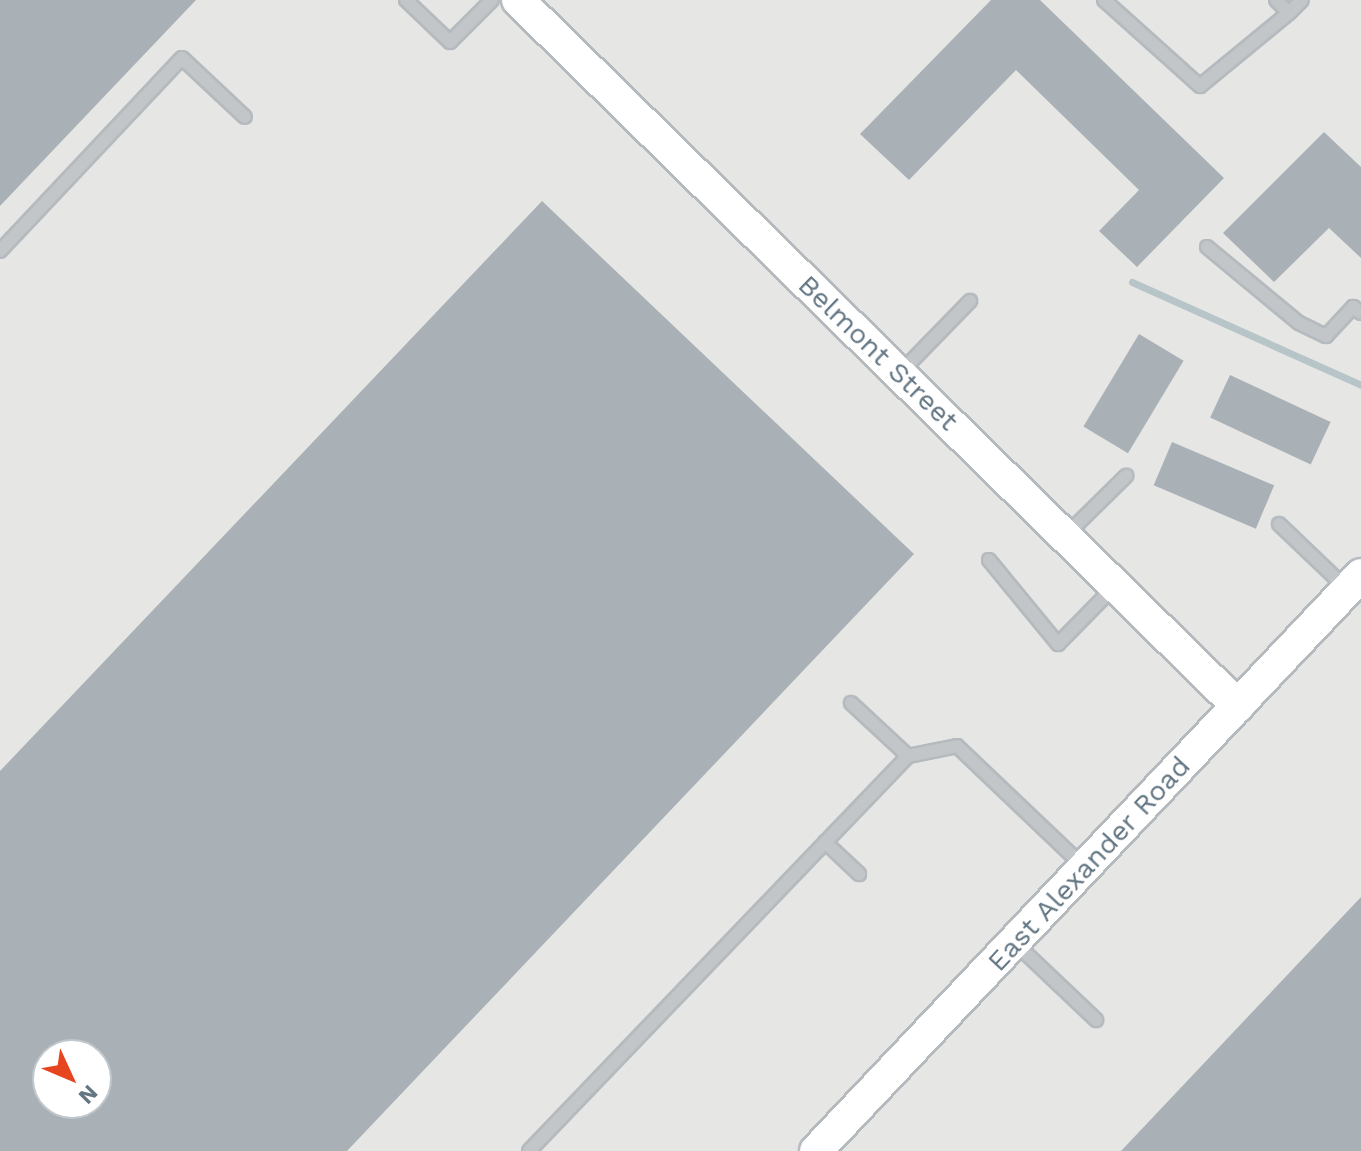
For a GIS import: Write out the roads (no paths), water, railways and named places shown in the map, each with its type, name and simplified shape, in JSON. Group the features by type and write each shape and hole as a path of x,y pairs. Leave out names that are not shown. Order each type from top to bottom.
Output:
{"street":[{"name":"Belmont Street","path":"518,0 1238,706"},
{"name":"East Alexander Road","path":"831,1146 1015,943 1354,582"}],"lane":[{"path":"406,0 450,42 492,0"},
{"path":"1104,0 1200,86 1302,0"},
{"path":"1276,0 1289,13"},
{"path":"0,251 182,58 245,117"},
{"path":"1207,247 1299,323 1326,336 1353,307 1361,313"},
{"path":"899,374 970,301"},
{"path":"1065,536 1126,476"},
{"path":"1279,524 1354,582"},
{"path":"989,560 1058,644 1115,585"},
{"path":"851,703 908,756"},
{"path":"529,1151 908,756 957,746 1085,868"},
{"path":"825,842 859,874"},
{"path":"1015,943 1096,1020"}],"waterway":[{"path":"1132,282 1361,385"}]}
